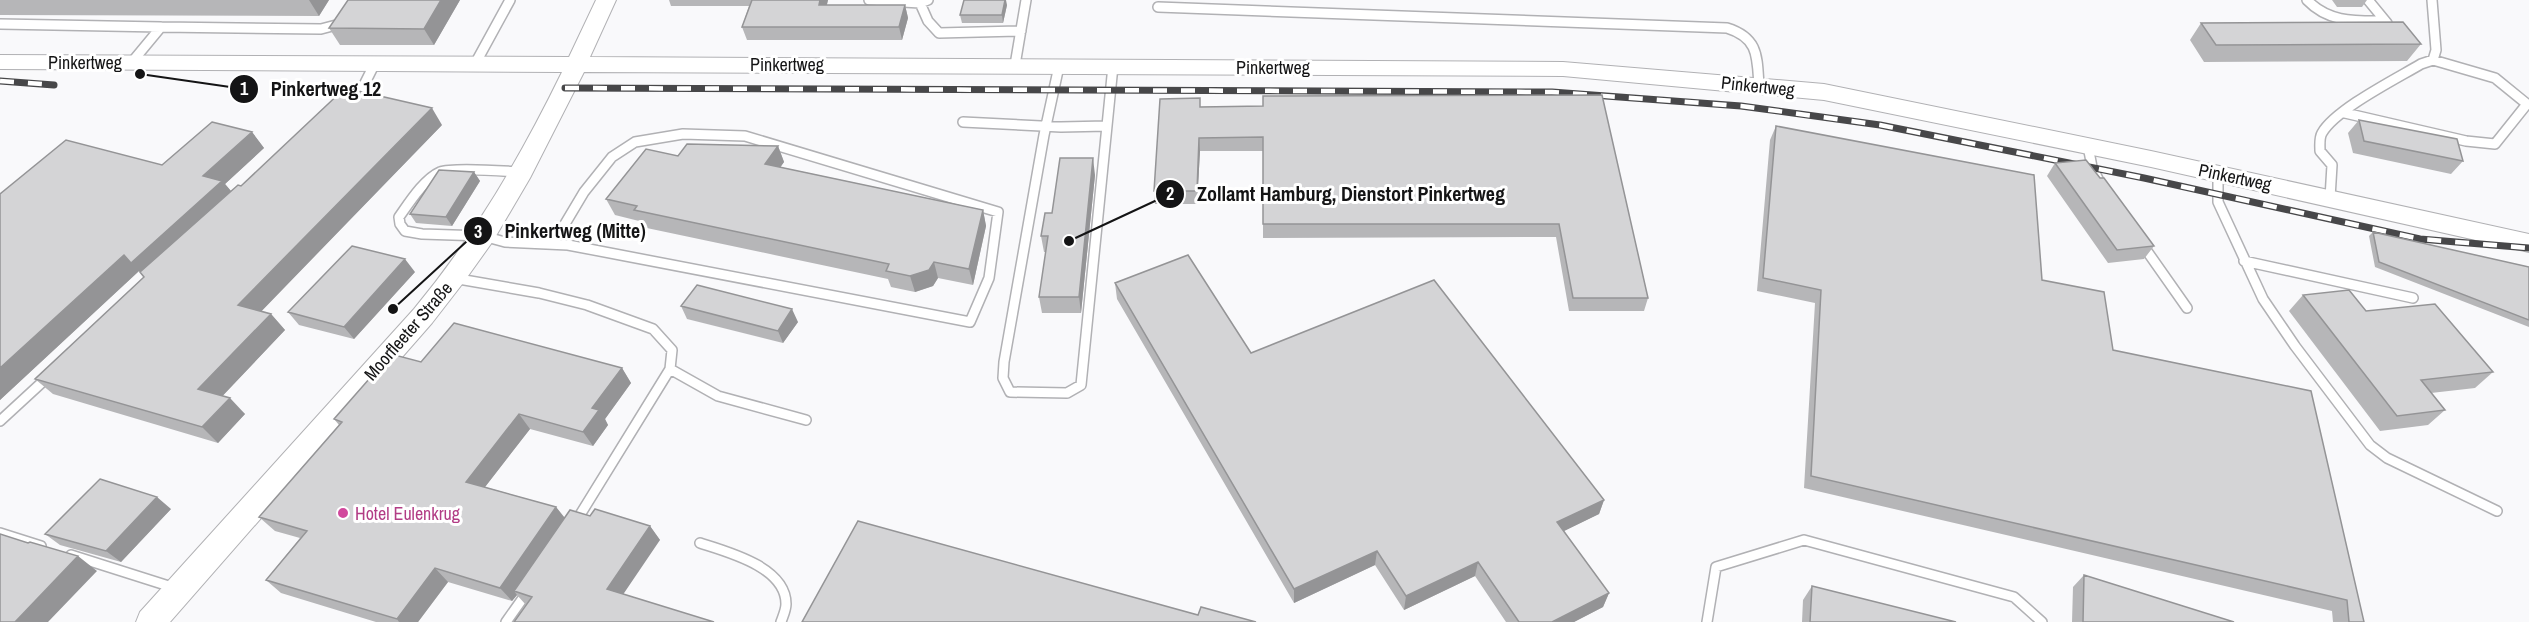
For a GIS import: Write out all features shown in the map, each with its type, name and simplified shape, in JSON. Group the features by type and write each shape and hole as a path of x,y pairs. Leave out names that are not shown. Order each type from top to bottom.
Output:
{"street":[{"name":"Moorfleeter Straße","path":"151,622 423,316 453,278 483,236 520,172 577,64 606,0"},
{"name":"Pinkertweg","path":"0,62 1563,69 1824,92 2218,173 2529,243"}],"lane":[{"path":"475,64 510,0"},
{"path":"869,0 924,2 928,21 939,33 1022,31"},
{"path":"1015,65 1026,0"},
{"path":"2307,0 2314,10 2331,19 2385,21"},
{"path":"2368,0 2392,30"},
{"path":"2432,0 2436,50 2433,60"},
{"path":"1158,7 1727,28 1738,30 1753,44 1757,53 1759,86"},
{"path":"0,24 321,29 340,25 345,17"},
{"path":"132,62 161,27"},
{"path":"2414,56 2421,64"},
{"path":"2330,198 2331,165 2320,151 2321,134 2327,126 2345,113 2421,64 2433,60 2494,78 2527,104 2495,144 2466,141 2345,113"},
{"path":"349,103 363,87 375,63"},
{"path":"1059,66 1046,126 1004,362 1003,378 1010,392 1066,393 1081,385 1113,66"},
{"path":"963,122 1107,126"},
{"path":"520,172 470,170 440,172 417,191 399,217 400,225 405,231 422,234 483,236 505,242 568,245 970,322 989,278 998,212 745,136 712,132 651,138 624,148 601,169 553,244"},
{"path":"2088,146 2092,167 2102,185"},
{"path":"2218,173 2218,202 2263,299 2370,446 2387,458 2497,512"},
{"path":"2135,232 2187,308"},
{"path":"2244,261 2413,298"},
{"path":"453,278 540,293 588,305 653,329 672,350 670,369 600,486 570,530"},
{"path":"0,421 61,365"},
{"path":"670,369 718,396 806,420"},
{"path":"0,533 180,590"},
{"path":"1707,622 1716,567 1804,540 2014,597 2042,622"},
{"path":"700,543 754,561 776,578 785,595 785,615 781,622"},
{"path":"506,622 532,585"}],"building":[{"path":"348,0 441,0 424,29 329,28"},
{"path":"752,0 820,0 819,5 905,5 899,27 742,27"},
{"path":"964,0 1005,0 1002,15 960,15"},
{"path":"2403,22 2421,44 2216,45 2201,23"},
{"path":"345,88 432,108 238,305 271,314 198,389 230,398 202,427 35,379 144,277 140,272 238,185 241,186"},
{"path":"1602,95 1648,298 1573,298 1559,224 1263,224 1263,137 1199,138 1197,191 1154,191 1160,99 1200,98 1200,107 1263,106 1263,96"},
{"path":"2359,120 2457,139 2463,161 2364,141"},
{"path":"212,122 252,132 203,176 222,181 131,263 124,255 0,368 0,194 66,140 162,165"},
{"path":"1776,126 2034,175 2042,280 2104,292 2113,350 2311,391 2364,622 2349,622 2347,600 1811,476 1821,290 1763,278"},
{"path":"687,144 778,146 765,164 983,210 969,269 934,262 929,270 910,276 886,271 889,264 634,210 637,206 606,199 646,149 678,156"},
{"path":"1060,158 1093,158 1079,297 1039,297 1048,236 1041,236 1045,213 1052,213"},
{"path":"2086,160 2100,178 2104,178 2154,246 2117,250 2055,163"},
{"path":"439,170 474,172 446,217 410,214"},
{"path":"2373,232 2529,267 2529,320 2379,262"},
{"path":"352,246 405,259 344,327 288,312"},
{"path":"1188,255 1251,353 1434,280 1604,500 1557,522 1609,593 1552,622 1519,622 1478,562 1406,596 1377,551 1294,589 1115,283"},
{"path":"697,285 792,309 778,331 681,306"},
{"path":"2349,290 2366,311 2435,304 2493,372 2421,380 2445,410 2397,416 2303,295"},
{"path":"454,323 622,368 592,408 599,410 583,432 519,414 466,482 556,507 500,588 435,568 397,619 266,580 307,531 259,517 342,422 334,419 391,354 421,362"},
{"path":"100,479 157,497 106,551 45,534"},
{"path":"595,509 650,526 607,589 714,622 514,622 532,597 514,591 570,510 590,516"},
{"path":"858,521 1198,615 1201,607 1256,622 802,622"},
{"path":"0,534 78,556 15,622 0,622"},
{"path":"2084,575 2234,622 2083,622"},
{"path":"1812,586 1956,622 1810,622"}],"railway":[{"path":"0,81 54,85"},
{"path":"565,88 1552,92 1741,106 1880,125 2144,178 2420,239 2529,248"}],"place":[{"name":"Pinkertweg 12","path":"140,74"},
{"name":"Zollamt Hamburg, Dienstort Pinkertweg","path":"1069,241"},
{"name":"Pinkertweg (Mitte)","path":"393,309"},
{"name":"Hotel Eulenkrug","path":"343,513"}]}
